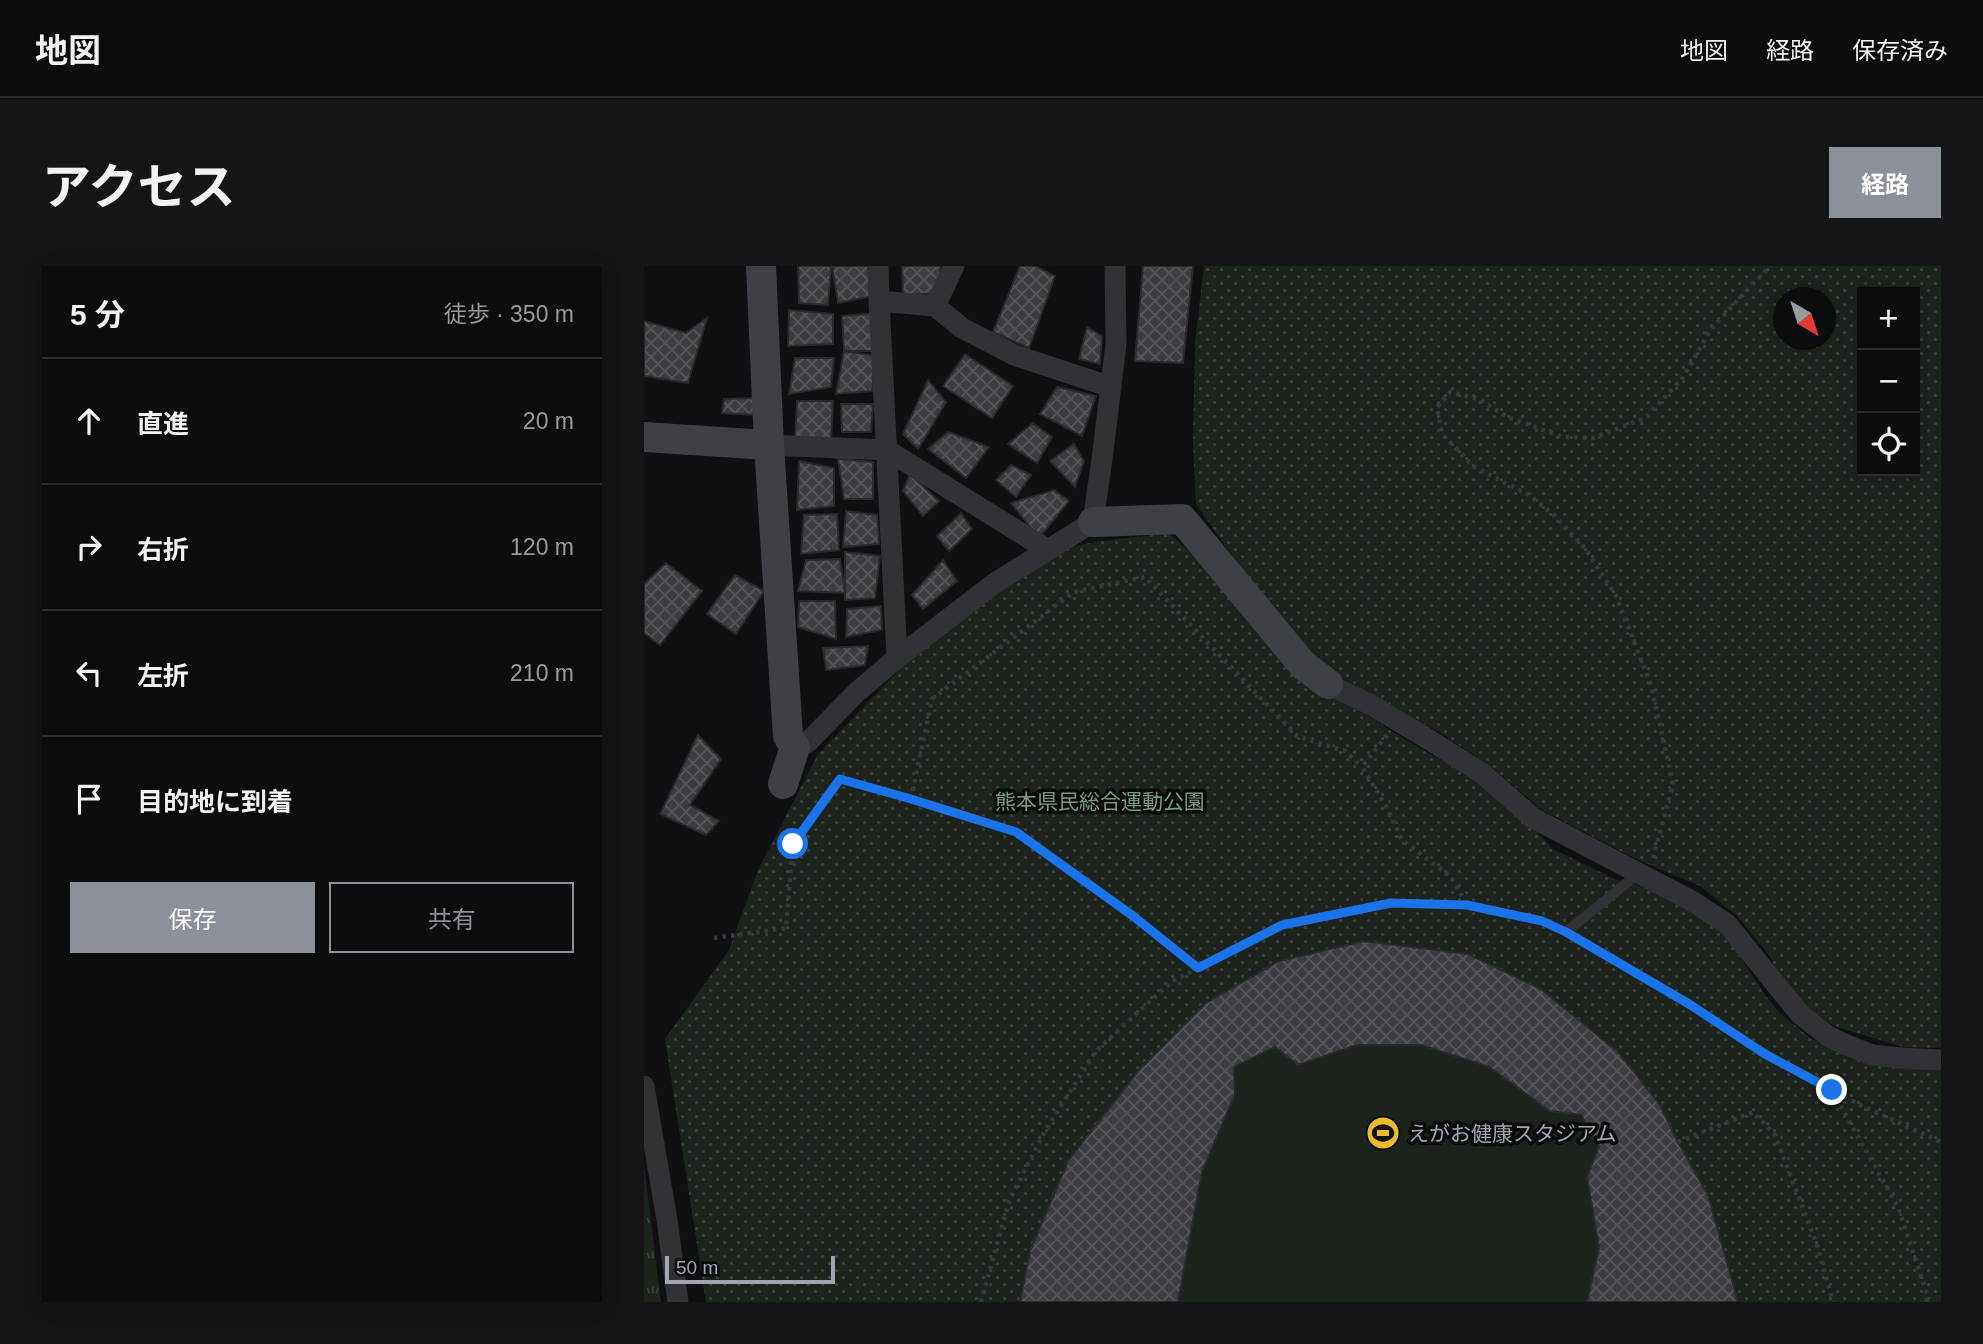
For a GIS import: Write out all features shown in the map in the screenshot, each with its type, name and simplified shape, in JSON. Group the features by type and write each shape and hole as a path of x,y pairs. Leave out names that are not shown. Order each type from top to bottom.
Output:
{"street":[{"path":"761,266 769,444 788,736 794,747 783,784"},
{"path":"878,266 897,658"},
{"path":"935,306 954,266"},
{"path":"1093,522 1116,344 1115,266"},
{"path":"879,301 935,306 962,328 1014,355 1111,387"},
{"path":"644,437 887,450 1048,550"},
{"path":"794,747 807,743 857,692 995,583 1093,522 1182,519 1303,665 1328,684 1398,721 1483,774 1533,818 1645,869 1727,924 1800,1014 1828,1036 1872,1055 1941,1060"},
{"path":"644,1086 678,1302"}],"lane":[{"path":"1566,932 1645,869"}],"path":[{"path":"1645,869 1673,784 1651,685 1616,596 1585,548 1554,515 1529,495 1474,467 1442,434 1437,407 1450,392 1479,399 1507,417 1563,437 1593,438 1645,418 1682,378 1711,329 1770,266"},
{"path":"911,799 932,699 1074,592 1145,577 1297,736 1345,751 1362,767 1387,808 1402,841 1451,877 1467,905"},
{"path":"1362,767 1398,721"},
{"path":"713,939 786,928 793,844 840,779 1016,832 1133,916 1198,968"},
{"path":"981,1302 1009,1200 1045,1131 1096,1051 1171,982 1282,925 1391,903 1467,905 1542,921 1566,932 1668,992 1765,1054 1860,1105 1941,1142"},
{"path":"1832,1090 1898,1208 1927,1294 1927,1302"},
{"path":"1678,1142 1753,1112 1775,1135 1818,1245 1833,1302"}],"green space":[{"path":"1204,266 1941,266 1941,1048 1903,1047 1834,1026 1807,1007 1778,973 1768,954 1737,916 1700,886 1636,859 1542,810 1494,769 1439,732 1319,665 1233,557 1196,504 1193,443 1195,342"},
{"name":"熊本県民総合運動公園","path":"1169,533 1215,576 1324,693 1479,781 1553,849 1617,880 1625,880 1686,905 1713,924 1737,952 1768,999 1781,1014 1809,1037 1838,1053 1896,1068 1941,1070 1941,1302 1737,1302 1541,989 1468,954 1364,941 1030,1251 1020,1302 706,1302 665,1039 729,950 758,870 818,754 904,665 1000,592 1067,548"},
{"name":"えがお健康スタジアム","path":"1364,941 1468,954 1541,989 1618,1052 1660,1105 1708,1195 1737,1302 1020,1302 1030,1251 1068,1161 1140,1069 1206,1003 1279,961"},
{"path":"644,1164 661,1302 644,1302"}],"building":[{"path":"798,266 831,266 828,305 799,303"},
{"path":"832,266 868,266 872,296 838,303"},
{"path":"902,266 940,266 942,293 903,295"},
{"path":"1020,266 1035,266 1055,276 1029,348 993,332"},
{"path":"1143,266 1193,266 1183,363 1135,361"},
{"path":"789,310 833,314 833,344 788,346"},
{"path":"880,313 881,351 844,351 842,316"},
{"path":"707,318 688,383 644,376 644,321 686,333"},
{"path":"1087,327 1102,336 1100,364 1079,359"},
{"path":"844,351 876,356 872,391 836,394"},
{"path":"965,354 1013,386 992,418 943,386"},
{"path":"795,358 834,358 831,387 789,394"},
{"path":"928,380 946,402 918,449 903,434"},
{"path":"1057,387 1096,396 1082,436 1040,414"},
{"path":"756,398 756,415 722,413 724,399"},
{"path":"797,401 833,401 831,441 795,438"},
{"path":"841,404 873,404 871,432 842,432"},
{"path":"1033,423 1052,437 1037,463 1008,444"},
{"path":"948,432 989,447 966,478 928,449"},
{"path":"1074,444 1084,461 1075,487 1050,461"},
{"path":"838,459 873,462 873,499 844,499"},
{"path":"799,461 834,468 834,506 797,510"},
{"path":"1011,465 1031,475 1016,497 996,480"},
{"path":"910,474 939,501 923,516 903,491"},
{"path":"1054,490 1069,501 1039,538 1011,503"},
{"path":"846,511 877,515 879,544 843,547"},
{"path":"961,513 972,529 949,551 937,536"},
{"path":"837,514 839,550 801,554 804,515"},
{"path":"845,552 880,556 875,598 845,600"},
{"path":"840,559 845,593 798,591 806,560"},
{"path":"943,560 957,581 923,609 912,595"},
{"path":"666,563 702,591 660,645 644,633 644,584"},
{"path":"735,575 764,591 736,634 707,614"},
{"path":"799,601 835,601 836,639 798,627"},
{"path":"881,606 882,630 846,637 847,609"},
{"path":"868,646 865,665 826,670 823,648"},
{"path":"698,735 721,759 690,805 719,821 706,835 660,814"},
{"path":"1364,941 1468,954 1541,989 1618,1052 1660,1105 1708,1195 1737,1302 1587,1302 1599,1248 1587,1177 1599,1146 1581,1115 1550,1111 1489,1067 1421,1045 1357,1045 1298,1065 1275,1047 1234,1067 1235,1094 1202,1172 1178,1302 1020,1302 1030,1251 1068,1161 1140,1069 1206,1003 1279,961"}],"place":[{"name":"えがお健康スタジアム","path":"1383,1133"}],"route":[{"path":"793,844 840,779 911,799 1016,832 1133,916 1198,968 1282,925 1391,903 1467,905 1542,921 1626,966 1765,1054 1832,1090"}]}
